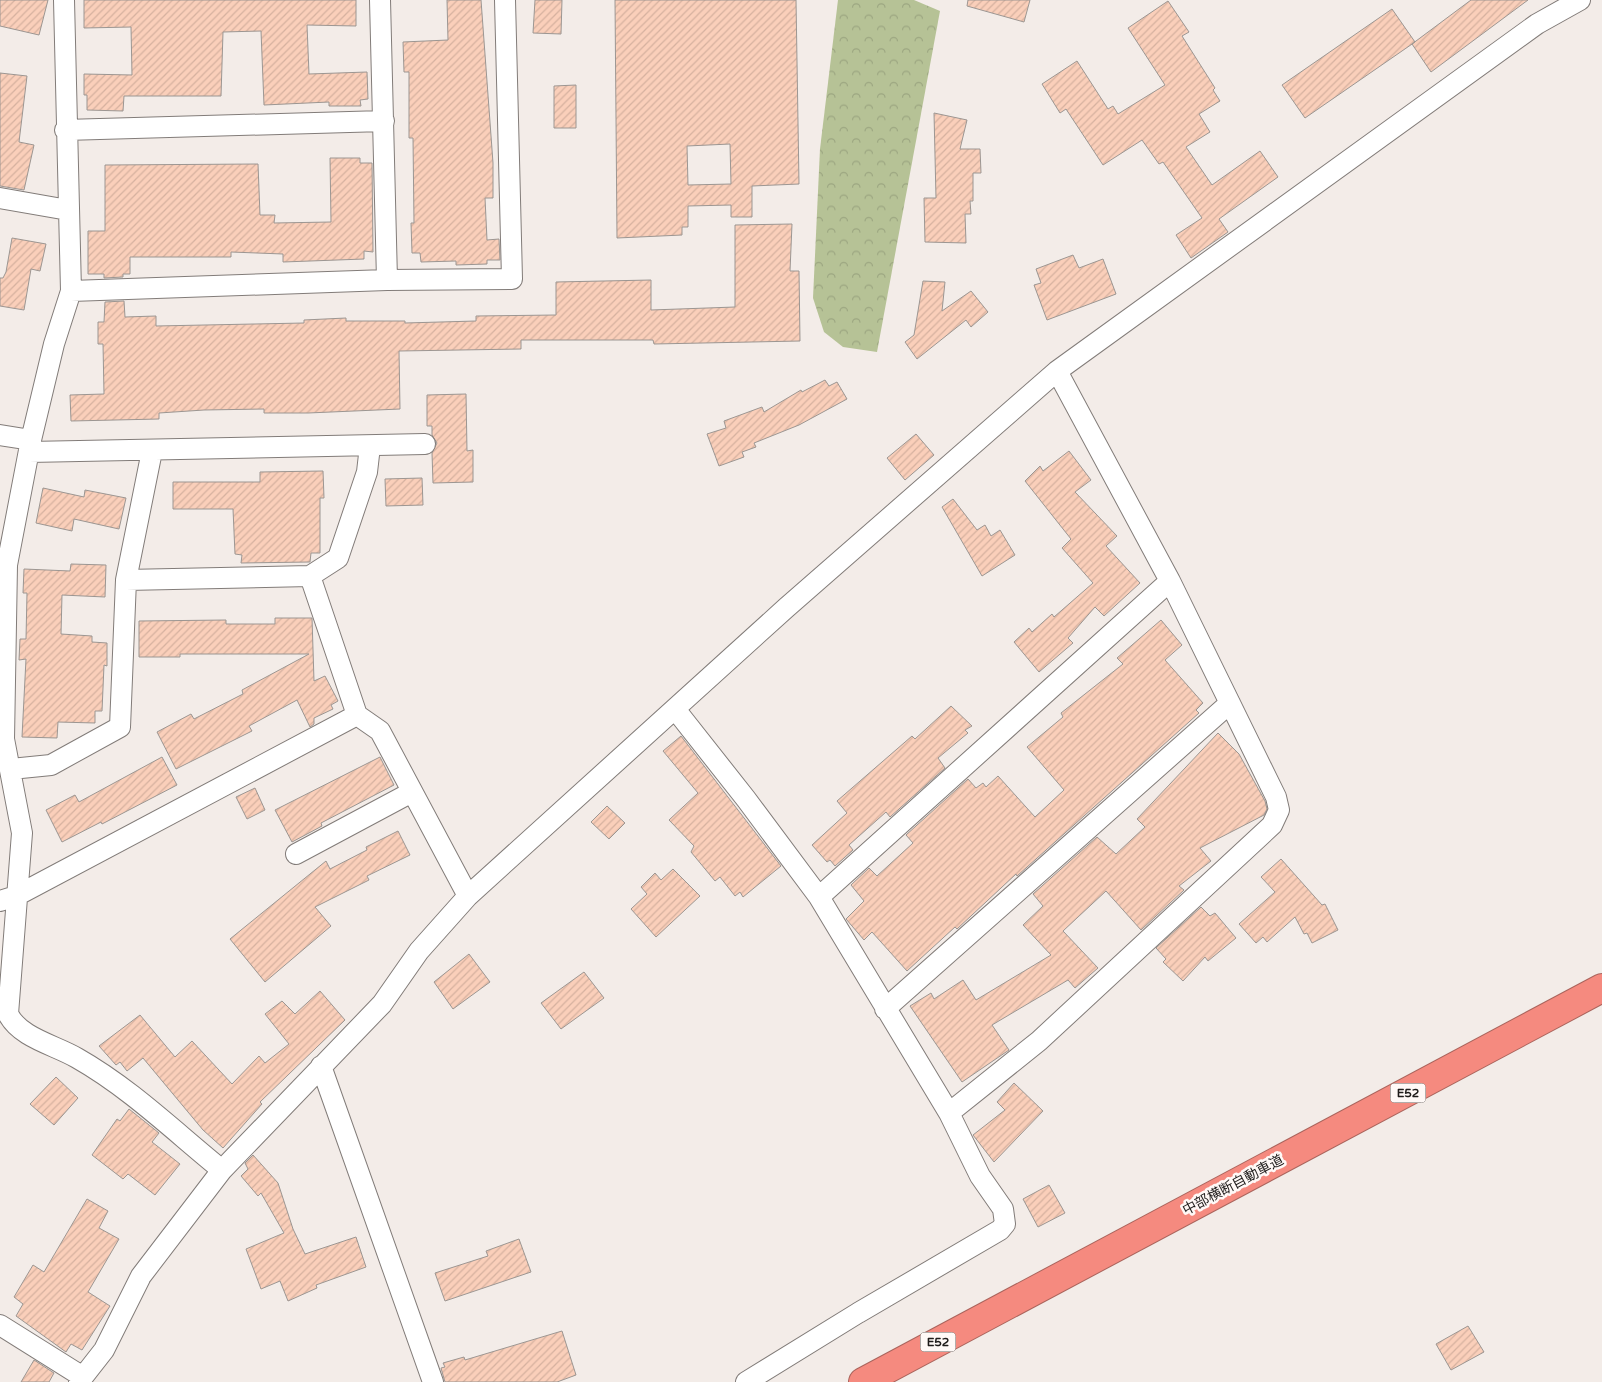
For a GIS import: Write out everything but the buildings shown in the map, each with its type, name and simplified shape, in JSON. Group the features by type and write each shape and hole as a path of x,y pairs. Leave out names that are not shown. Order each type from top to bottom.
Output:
{"highway":[{"name":"中部横断自動車道","path":"863,1382 1602,988"}],"street":[{"path":"64,0 71,291 54,344 30,446 7,566 4,738 22,833 8,899 8,1014 14,1025 102,1072 222,1170"},
{"path":"380,0 387,280"},
{"path":"71,291 387,280 512,279 505,0"},
{"path":"0,1326 81,1379 104,1350 141,1276 222,1170 382,1004 419,951 468,896 786,608 1057,371 1537,24 1580,0"},
{"path":"66,130 384,121"},
{"path":"0,198 68,210"},
{"path":"949,1113 1040,1041 1272,825 1279,810 1276,797 1170,581 1057,371"},
{"path":"0,435 30,446 152,451 425,444"},
{"path":"126,580 310,576 338,558 367,472 370,446"},
{"path":"11,769 50,765 120,727 126,580 152,451"},
{"path":"310,576 357,714 380,731 468,896"},
{"path":"819,897 1170,581"},
{"path":"885,1009 1230,703"},
{"path":"675,709 746,799 819,897 949,1113 980,1176 1003,1209 1005,1224 1000,1230 858,1313 746,1382"},
{"path":"8,899 357,714"},
{"path":"296,854 412,792"},
{"path":"321,1066 433,1382"}],"green space":[{"path":"838,0 914,0 940,11 877,352 843,347 824,332 813,298 820,149"}]}
